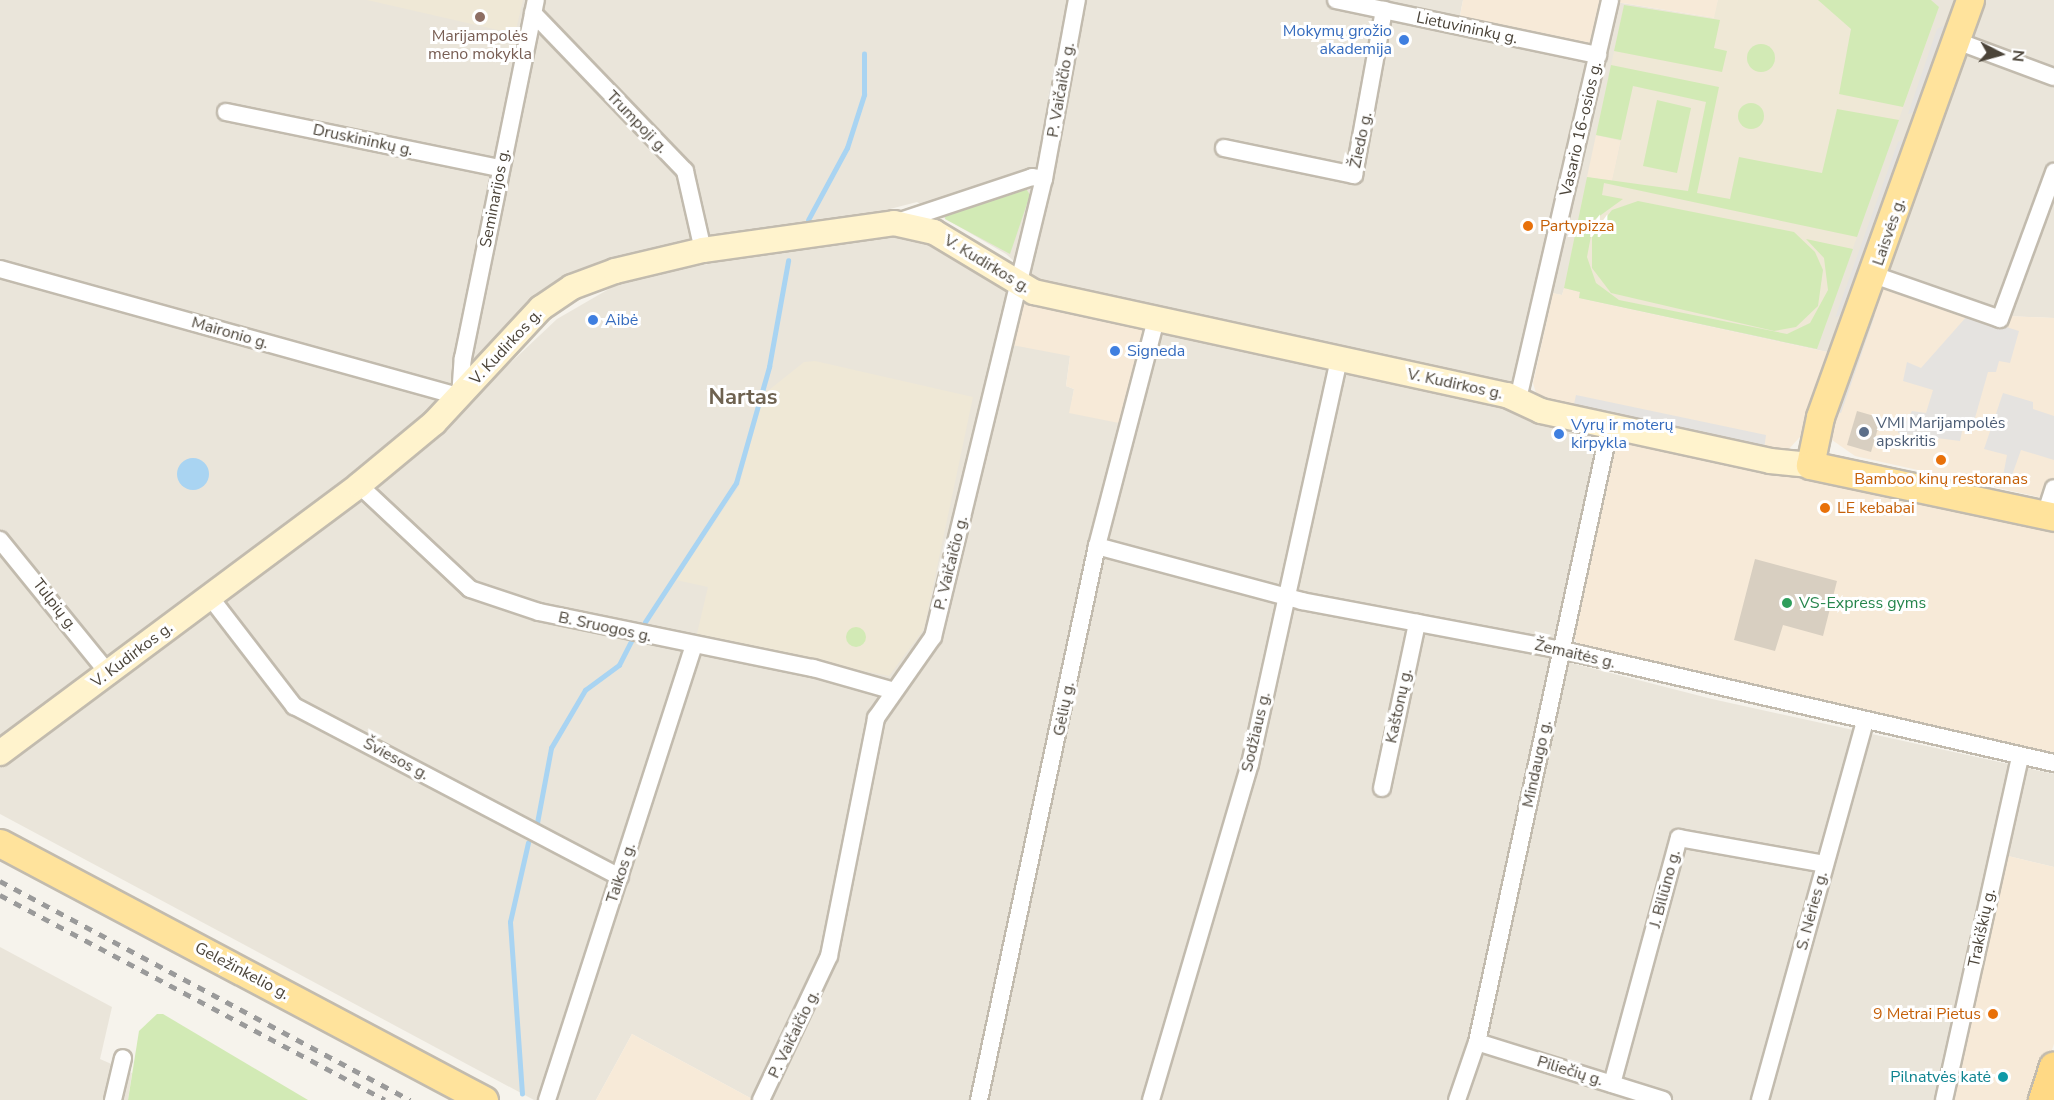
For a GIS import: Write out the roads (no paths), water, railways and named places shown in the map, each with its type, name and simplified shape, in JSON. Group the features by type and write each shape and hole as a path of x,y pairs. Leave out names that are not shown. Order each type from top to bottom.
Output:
{"highway":[{"path":"2043,1100 2054,1067"}],"main road":[{"name":"Laisvės g.","path":"1810,465 1818,424 1874,275 1970,0"},
{"name":"V. Kudirkos g.","path":"0,753 359,485 460,397 541,308 572,286 703,250 894,223 934,232 1034,292 1518,399 1541,411 2049,516"},
{"path":"1779,462 1804,444 1818,424"},
{"name":"Geležinkelio g.","path":"0,843 484,1100"}],"street":[{"name":"P. Vaičaičio g.","path":"761,1100 829,956 876,718 891,690 933,637 1044,179 1077,0"},
{"name":"Lietuvininkų g.","path":"1336,0 1598,55"},
{"name":"Vasario 16-osios g.","path":"1518,399 1610,0"},
{"name":"Seminarijos g.","path":"460,397 500,168 535,7"},
{"name":"Trumpoji g.","path":"535,7 685,171 703,250"},
{"name":"Žiedo g.","path":"1224,148 1354,175 1384,10"},
{"path":"1957,41 2054,77"},
{"name":"Druskininkų g.","path":"226,112 500,168"},
{"path":"1874,275 2000,319 2054,172"},
{"path":"894,223 1032,177 1044,179"},
{"path":"934,232 939,208"},
{"name":"Maironio g.","path":"0,269 460,397"},
{"name":"Gėlių g.","path":"980,1100 1097,546 1156,320"},
{"name":"Sodžiaus g.","path":"1151,1100 1250,764 1339,359"},
{"name":"Mindaugo g.","path":"1457,1100 1477,1042 1610,426"},
{"name":"B. Sruogos g.","path":"359,485 470,589 539,612 891,690"},
{"path":"2049,516 2054,488"},
{"name":"Tulpių g.","path":"0,540 108,673"},
{"name":"Žemaitės g.","path":"1097,546 1286,595 1417,624 1562,650 1865,722 2054,763"},
{"name":"Šviesos g.","path":"210,597 294,706 620,877"},
{"name":"Kaštonų g.","path":"1382,788 1417,624"},
{"name":"Taikos g.","path":"547,1100 694,646"},
{"name":"S. Nėries g.","path":"1760,1100 1865,722"},
{"name":"Trakiškių g.","path":"1944,1100 2020,756"},
{"name":"J. Biliūno g.","path":"1612,1084 1679,838 1825,864"},
{"name":"Piliečių g.","path":"1477,1042 1663,1100"},
{"path":"114,1100 123,1058"}],"water":[{"path":"193,458 205,462 209,474 205,486 193,490 181,486 177,474 181,462"}],"waterway":[{"path":"808,220 847,148 864,95 864,54"},
{"path":"645,622 736,483 769,367 788,261"},
{"path":"537,823 551,748 585,690 619,665 632,640"},
{"path":"522,1094 510,922 528,843"}],"railway":[{"path":"0,881 410,1100"},
{"path":"0,895 385,1100"}],"place":[{"name":"Marijampolės meno mokykla","path":"480,17"},
{"name":"Mokymų grožio akademija","path":"1404,40"},
{"name":"Partypizza","path":"1528,226"},
{"name":"Aibė","path":"593,320"},
{"name":"Signeda","path":"1115,351"},
{"name":"VMI Marijampolės apskritis","path":"1864,432"},
{"name":"Vyrų ir moterų kirpykla","path":"1559,434"},
{"name":"Bamboo kinų restoranas","path":"1941,460"},
{"name":"LE kebabai","path":"1825,508"},
{"name":"VS-Express gyms","path":"1787,603"},
{"name":"9 Metrai Pietus","path":"1993,1014"},
{"name":"Pilnatvės katė","path":"2003,1077"}],"district":[{"name":"Nartas","path":"743,398"}]}
